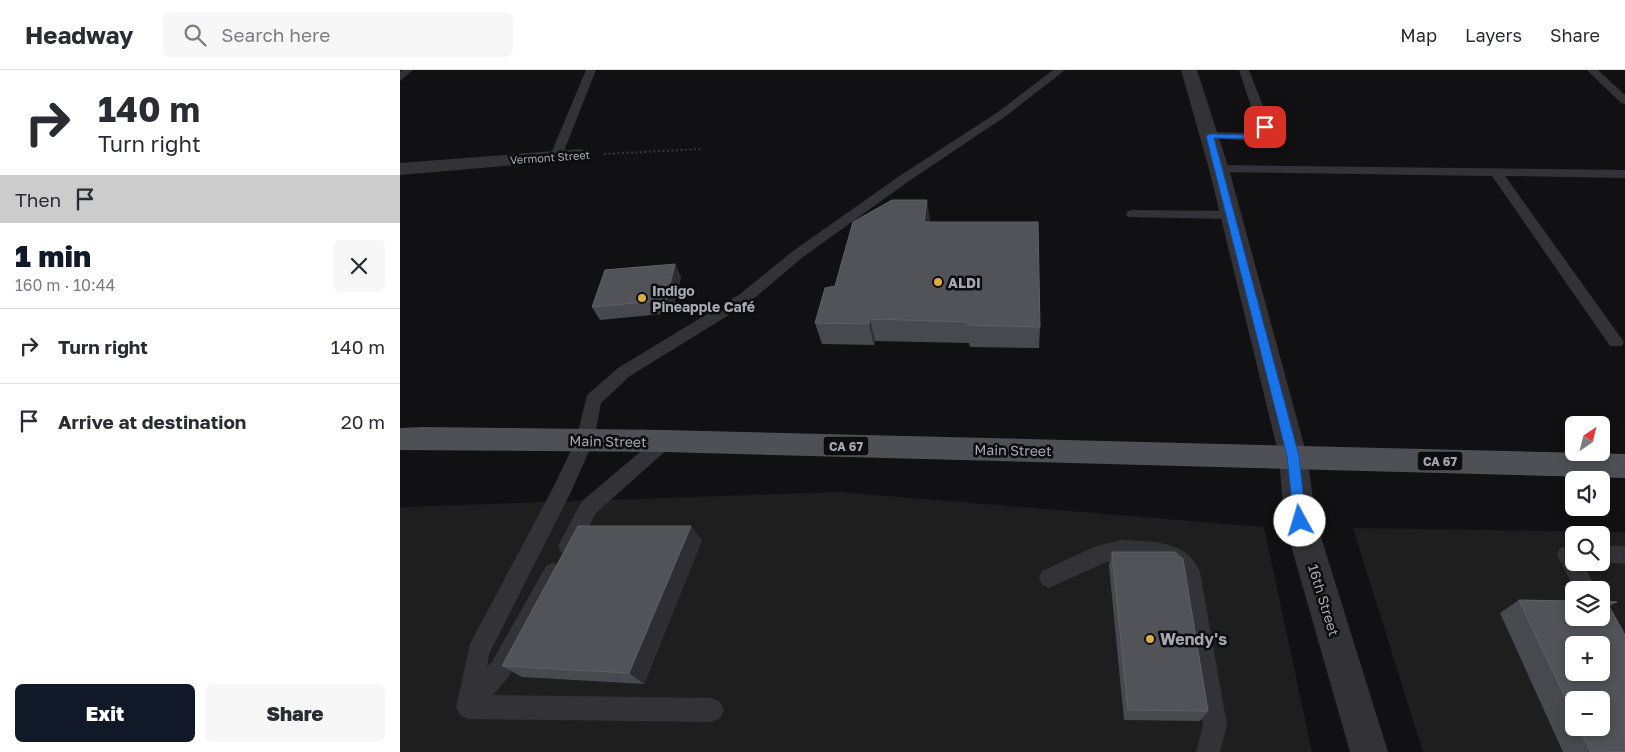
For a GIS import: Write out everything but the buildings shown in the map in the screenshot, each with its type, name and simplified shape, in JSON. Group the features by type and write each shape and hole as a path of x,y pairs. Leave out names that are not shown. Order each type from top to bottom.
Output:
{"main road":[{"name":"Main Street","path":"400,440 422,438 665,441 1625,466"}],"street":[{"name":"16th Street","path":"1189,70 1219,169 1293,456 1300,521 1369,752"},
{"name":"Vermont Street","path":"400,169 580,155"}],"lane":[{"path":"400,78 408,70"},
{"path":"556,156 591,70"},
{"path":"468,707 478,652 563,488 585,440 593,400 624,372 744,298 798,254 905,178 1002,114 1060,70"},
{"path":"1210,136 1256,137 1264,132 1265,127 1244,70"},
{"path":"1592,70 1625,101"},
{"path":"1219,169 1625,174"},
{"path":"1496,173 1616,342"},
{"path":"1133,214 1231,215"},
{"path":"468,707 501,668 589,507 665,441"},
{"path":"1049,578 1101,554 1121,548 1162,552 1181,559 1190,572 1214,725 1208,752"},
{"path":"1610,555 1625,555"},
{"path":"468,707 712,710"}],"path":[{"name":"Vermont Street","path":"580,155 700,149"}],"shaded area":[{"path":"839,492 1264,527 1312,752 400,752 400,507"},
{"path":"1353,528 1565,531 1565,571 1610,571 1610,532 1625,532 1625,752 1423,752"}],"place":[{"name":"ALDI","path":"938,282"},
{"name":"Indigo Pineapple Café","path":"642,298"},
{"name":"Wendy's","path":"1150,639"}],"route":[{"path":"1265,127 1264,132 1256,137 1210,136 1293,456 1300,521"}]}
